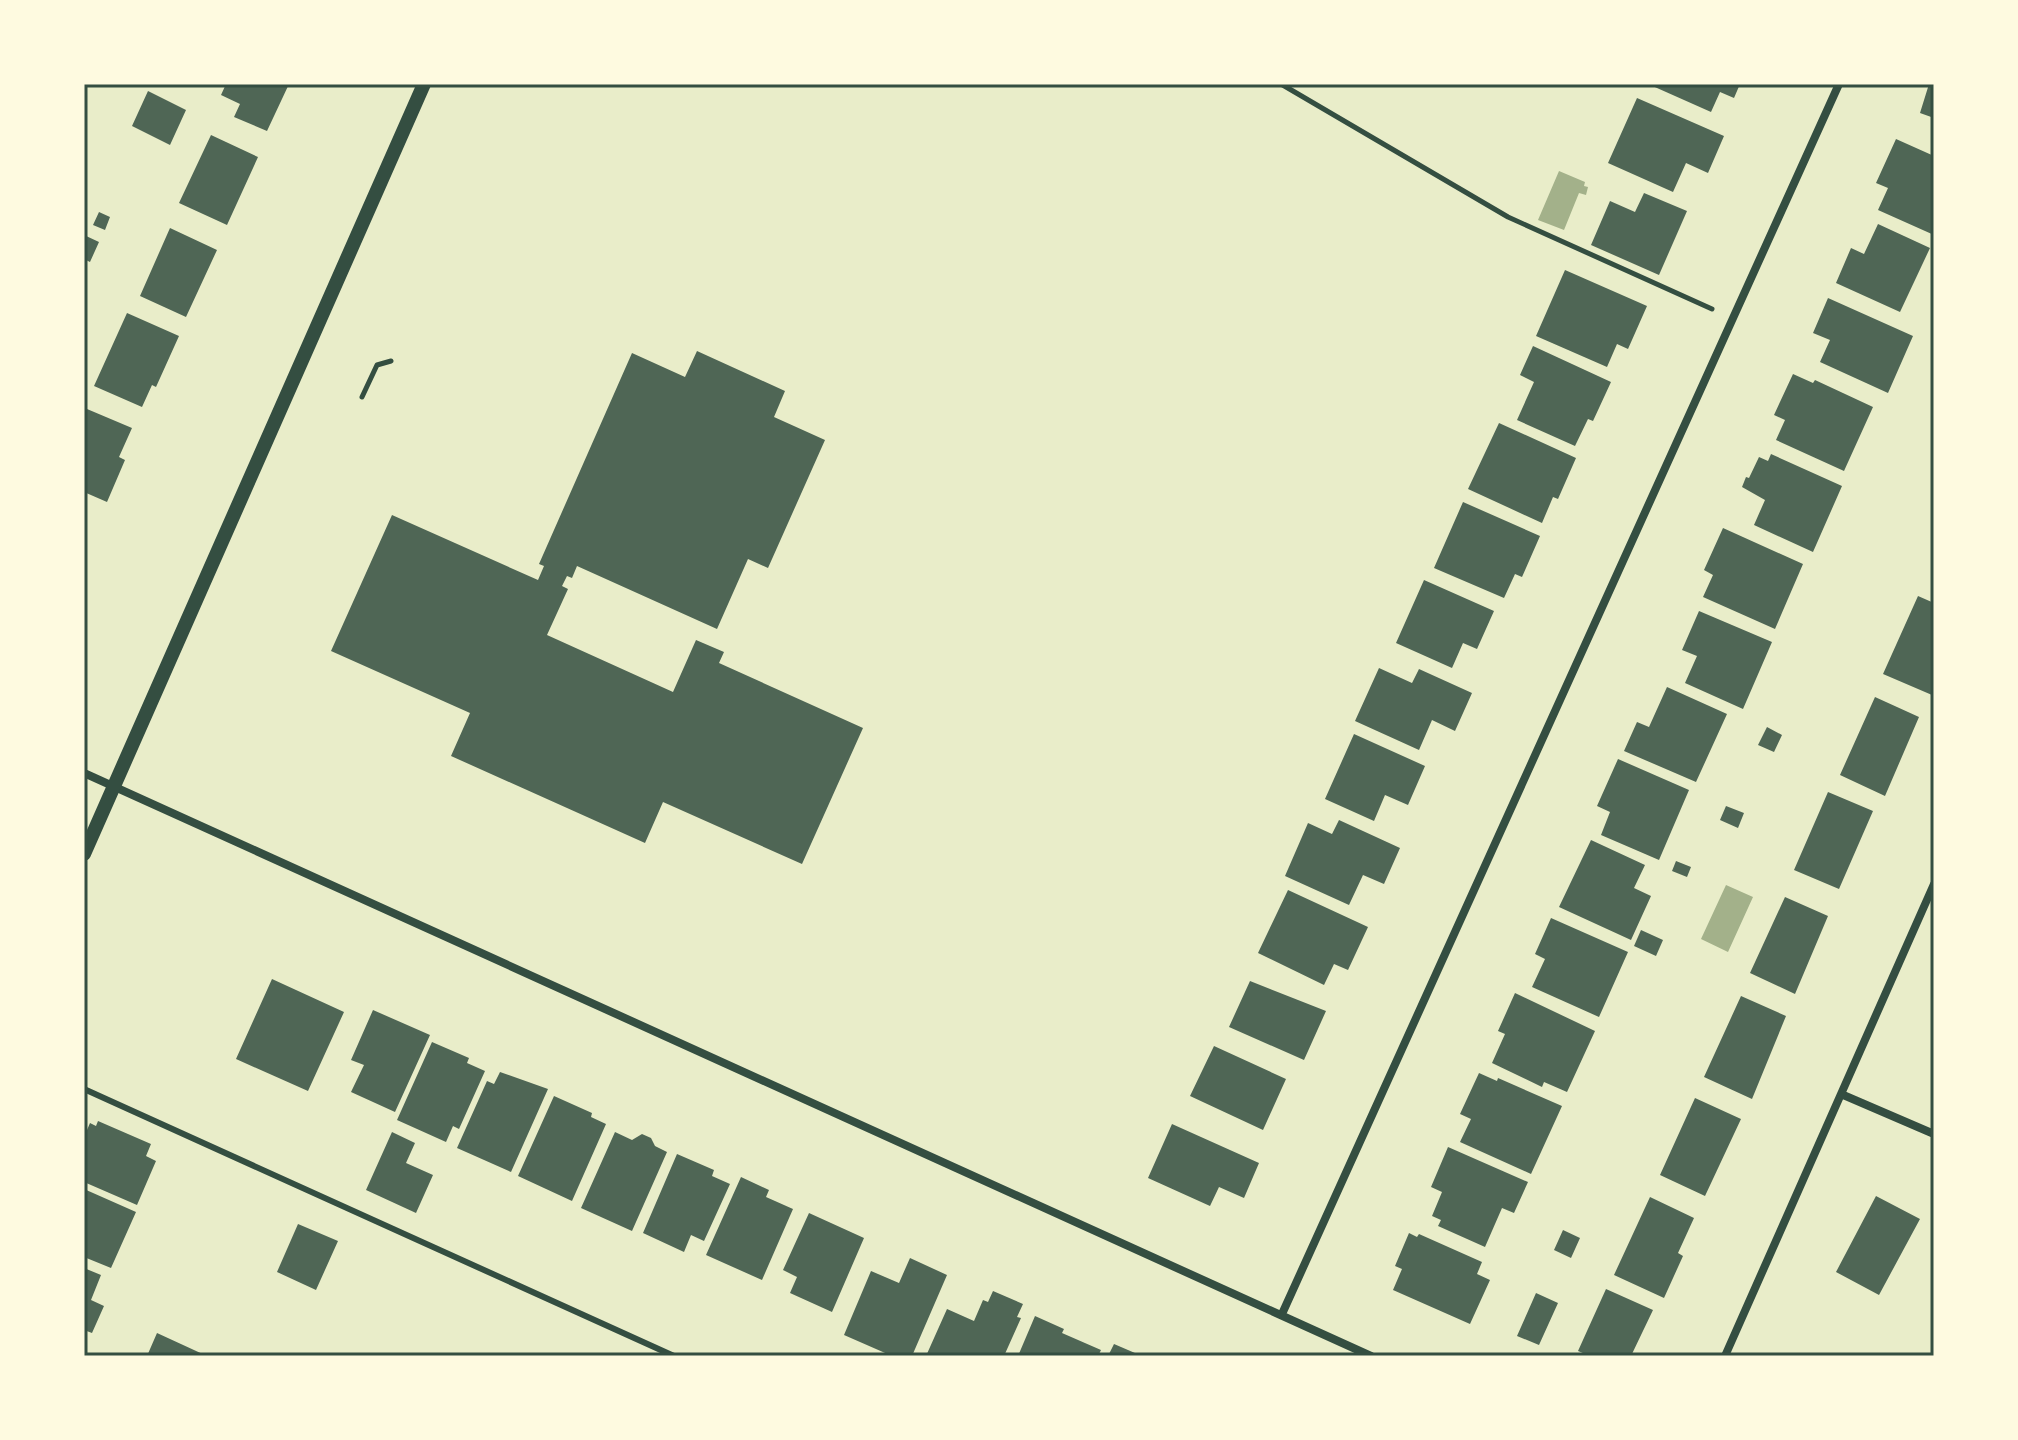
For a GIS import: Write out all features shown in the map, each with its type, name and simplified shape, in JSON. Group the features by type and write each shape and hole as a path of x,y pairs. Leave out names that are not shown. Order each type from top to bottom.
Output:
{"street":[{"path":"84,854 424,84"},
{"path":"1282,1314 1839,84"},
{"path":"84,773 1371,1356"},
{"path":"1725,1356 1934,884"},
{"path":"1841,1094 1934,1134"}],"lane":[{"path":"84,1089 674,1356"}],"path":[{"path":"1281,84 1508,217 1734,318"},
{"path":"362,397 377,365 391,361"}],"shaded area":[{"path":"1559,171 1585,182 1584,186 1588,187 1586,195 1579,193 1564,230 1538,220"},
{"path":"1726,885 1753,897 1728,952 1701,939"}],"building":[{"path":"226,84 289,84 267,131 234,117 240,104 221,95"},
{"path":"1648,84 1740,84 1734,98 1720,92 1711,112"},
{"path":"1929,84 1934,84 1934,118 1920,113"},
{"path":"148,91 186,110 170,145 132,126"},
{"path":"1637,98 1724,136 1708,173 1686,163 1673,192 1608,163"},
{"path":"211,135 258,157 227,225 179,203"},
{"path":"1896,139 1934,156 1934,235 1878,210 1888,188 1876,183"},
{"path":"1644,193 1687,211 1659,275 1591,245 1610,201 1635,212"},
{"path":"99,212 110,217 105,230 93,225"},
{"path":"1878,224 1930,248 1900,312 1836,283 1851,248 1864,254"},
{"path":"170,228 217,250 186,317 140,296"},
{"path":"84,235 99,242 90,262 84,259"},
{"path":"1565,270 1647,306 1628,349 1617,344 1607,367 1536,336"},
{"path":"1828,298 1913,336 1888,393 1820,362 1830,340 1813,333"},
{"path":"127,313 179,336 156,387 152,385 142,407 94,386"},
{"path":"1533,346 1611,382 1593,421 1588,419 1575,446 1517,420 1534,382 1520,375"},
{"path":"697,351 785,391 774,417 825,440 768,568 748,559 717,629 577,566 572,578 567,576 562,586 568,589 547,635 673,692 696,640 724,652 719,663 863,728 802,864 663,802 645,843 451,756 470,713 331,651 392,515 538,580 544,566 539,564 632,353 685,377"},
{"path":"1793,374 1813,383 1815,380 1873,407 1844,471 1776,440 1785,420 1774,415"},
{"path":"87,409 132,428 119,457 125,460 107,502 84,492 84,415"},
{"path":"1499,423 1576,458 1558,499 1553,497 1542,523 1468,489"},
{"path":"1771,454 1842,486 1813,552 1754,525 1765,500 1742,487 1759,457 1768,461"},
{"path":"1463,502 1540,536 1522,577 1515,574 1504,598 1434,568"},
{"path":"1723,528 1803,564 1775,629 1703,597 1713,575 1704,570"},
{"path":"1424,580 1494,611 1477,649 1463,643 1452,668 1396,643"},
{"path":"1918,596 1934,603 1932,695 1883,674"},
{"path":"1699,611 1772,642 1743,709 1685,683 1697,656 1682,650"},
{"path":"1379,668 1412,683 1419,669 1472,693 1455,731 1432,720 1419,750 1355,721"},
{"path":"1667,687 1727,714 1696,782 1624,751 1637,722 1649,727"},
{"path":"1875,697 1919,717 1885,796 1840,775"},
{"path":"1767,727 1782,735 1774,752 1758,745"},
{"path":"1354,734 1425,766 1408,805 1385,795 1374,821 1325,799"},
{"path":"1618,759 1689,790 1659,860 1601,835 1610,812 1597,806"},
{"path":"1828,792 1873,811 1839,889 1794,870"},
{"path":"1726,806 1744,813 1738,828 1720,820"},
{"path":"1339,820 1400,848 1384,884 1363,875 1349,905 1285,876 1308,823 1332,834"},
{"path":"1591,840 1645,865 1634,888 1651,896 1631,940 1559,907"},
{"path":"1676,861 1691,867 1687,877 1672,871"},
{"path":"1288,890 1368,927 1348,970 1334,964 1324,985 1258,953"},
{"path":"1785,897 1828,916 1795,994 1750,973"},
{"path":"1551,918 1628,952 1599,1017 1532,987 1545,959 1535,954"},
{"path":"1641,930 1663,940 1656,956 1634,946"},
{"path":"272,979 344,1012 308,1091 236,1059"},
{"path":"1250,981 1326,1011 1304,1060 1229,1027"},
{"path":"1515,993 1595,1031 1567,1092 1544,1082 1542,1087 1492,1063 1505,1034 1498,1031"},
{"path":"1741,996 1786,1016 1752,1099 1704,1077"},
{"path":"373,1010 430,1035 395,1112 351,1092 364,1065 351,1060"},
{"path":"432,1042 469,1058 467,1063 485,1071 459,1129 453,1126 446,1142 397,1120"},
{"path":"1214,1046 1286,1079 1263,1130 1190,1096"},
{"path":"500,1072 548,1089 511,1172 457,1148 487,1081 494,1084"},
{"path":"1479,1073 1562,1106 1531,1174 1460,1142 1471,1119 1460,1114"},
{"path":"554,1096 592,1113 591,1117 606,1124 572,1201 518,1176"},
{"path":"1695,1098 1741,1119 1705,1196 1660,1175"},
{"path":"98,1121 151,1144 146,1156 156,1161 137,1205 84,1182 84,1137 90,1123 96,1126"},
{"path":"1172,1124 1259,1163 1244,1198 1219,1187 1210,1206 1148,1178"},
{"path":"392,1132 415,1143 406,1163 433,1175 416,1213 366,1190"},
{"path":"615,1132 632,1140 642,1134 667,1152 632,1231 581,1208"},
{"path":"1448,1147 1528,1182 1514,1213 1502,1208 1485,1247 1438,1226 1441,1220 1432,1216 1442,1192 1431,1187"},
{"path":"677,1154 714,1170 712,1176 730,1184 704,1241 691,1235 684,1252 643,1233"},
{"path":"741,1177 769,1190 766,1197 793,1209 762,1280 706,1255"},
{"path":"84,1189 136,1212 111,1268 84,1257"},
{"path":"1876,1196 1920,1219 1879,1295 1836,1272"},
{"path":"1650,1197 1694,1218 1678,1253 1683,1256 1664,1298 1614,1275"},
{"path":"809,1213 864,1238 832,1312 790,1293 797,1277 783,1270"},
{"path":"298,1224 338,1241 316,1290 277,1272"},
{"path":"1563,1230 1580,1238 1571,1258 1554,1250"},
{"path":"1409,1233 1417,1237 1419,1234 1482,1262 1477,1274 1490,1280 1470,1324 1393,1290 1402,1269 1395,1266"},
{"path":"910,1258 947,1275 912,1356 892,1356 844,1335 871,1271 899,1283"},
{"path":"84,1268 101,1275 91,1300 104,1306 92,1333 84,1330"},
{"path":"1606,1289 1653,1310 1631,1356 1590,1356 1578,1351"},
{"path":"993,1291 1023,1304 1017,1317 1021,1318 1004,1356 926,1356 947,1309 974,1321 983,1300 988,1302"},
{"path":"1536,1293 1558,1303 1539,1345 1517,1336"},
{"path":"1035,1316 1064,1329 1062,1333 1101,1350 1098,1356 1018,1356"},
{"path":"157,1333 207,1356 147,1356"},
{"path":"1114,1344 1142,1356 1108,1356"}]}
